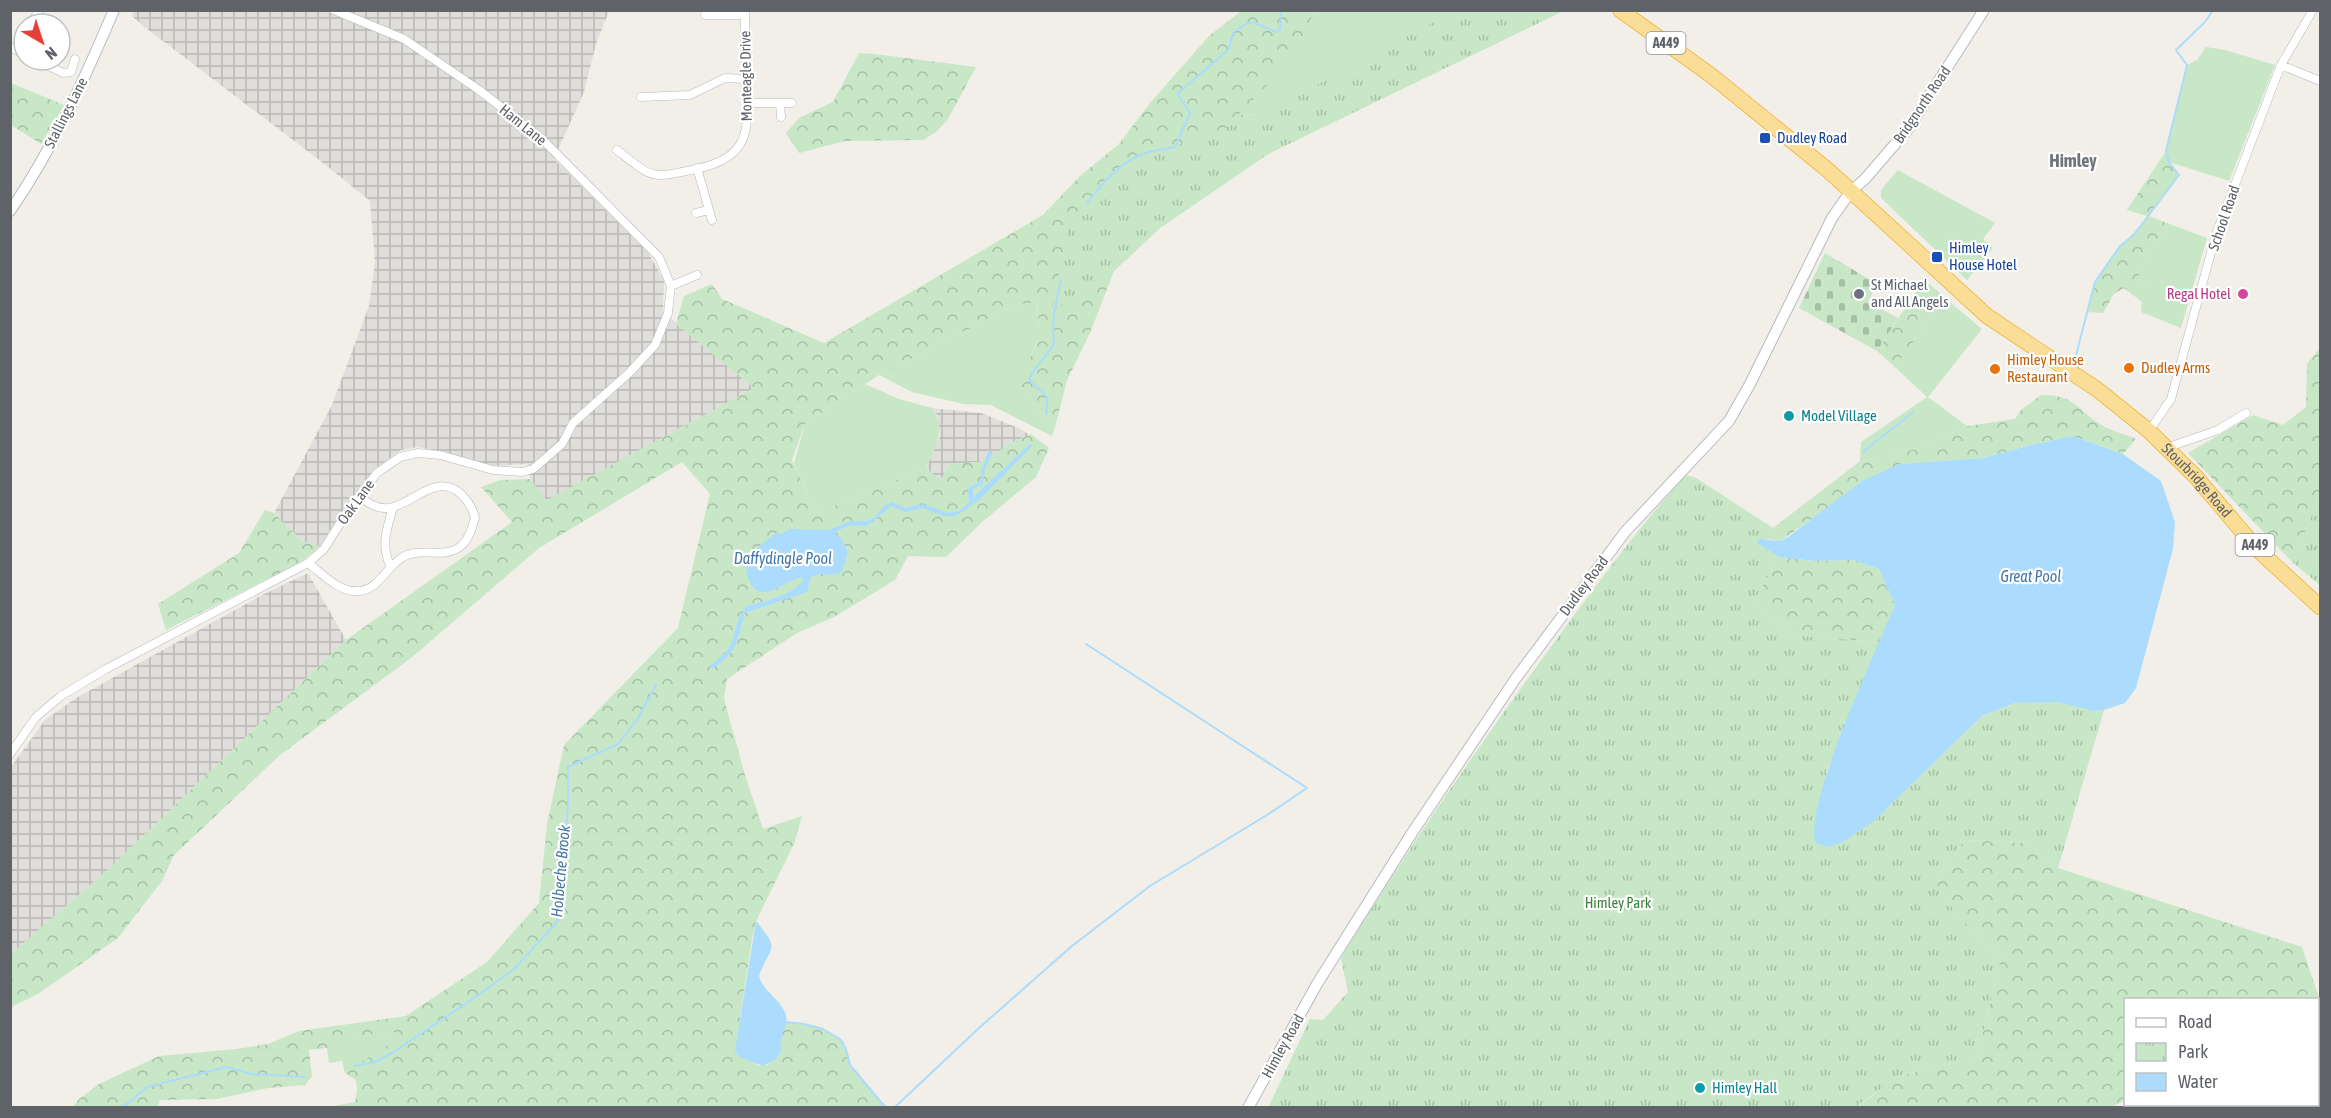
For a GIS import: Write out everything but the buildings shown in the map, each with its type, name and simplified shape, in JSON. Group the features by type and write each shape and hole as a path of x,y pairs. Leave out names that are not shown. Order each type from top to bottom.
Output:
{"highway":[{"name":"A449","path":"1620,10 1712,76 1851,191 1987,316 2105,395 2149,431"},
{"name":"Stourbridge Road","path":"2149,431 2196,477 2258,549 2320,606"}],"main road":[{"name":"Stallings Lane","path":"10,211 29,184 54,139 114,10"},
{"name":"Bridgnorth Road","path":"1851,191 1865,179 1908,129 1984,10"},
{"name":"Dudley Road","path":"1317,984 1412,833 1516,678 1624,532 1729,421 1775,335 1832,218 1851,191"},
{"name":"Himley Road","path":"1248,1107 1317,984"}],"street":[{"name":"Ham Lane","path":"334,10 404,39 521,121 659,257 671,286"},
{"name":"School Road","path":"2149,431 2171,399 2216,234 2281,64 2313,10"},
{"path":"705,15 745,13"},
{"name":"Monteagle Drive","path":"617,150 653,175 661,176 723,161 734,152 747,130 745,13"},
{"path":"72,69 75,59"},
{"path":"2281,64 2320,81"},
{"path":"641,97 690,95 724,78 746,79"},
{"path":"748,103 792,103"},
{"path":"780,103 781,117"},
{"path":"697,168 712,220"},
{"path":"696,213 709,210"},
{"path":"671,286 697,275"},
{"name":"Oak Lane","path":"10,754 36,717 61,696 106,669 308,563 324,549 377,473 400,457 418,453 440,455 493,470 522,472 532,469 547,459 562,444 573,423 629,373 655,345 668,313 671,286"},
{"path":"2166,448 2218,430 2246,413"},
{"path":"308,563 340,588 362,591 371,587 402,557 413,553 444,553 461,546 471,533 475,518 469,504 458,492 450,488 434,486 393,507 370,505 359,496"},
{"path":"391,567 386,557 384,544 393,507"}],"shaded area":[{"path":"134,10 609,11 596,44 584,92 554,159 648,252 664,281 663,312 754,388 546,501 530,479 527,464 493,466 418,447 401,450 377,467 344,508 320,546 303,542 274,513 332,405 369,306 375,262 370,201 142,25 132,16"},
{"path":"932,408 981,413 1021,429 1029,435 1008,444 979,462 949,464 941,480 926,469 940,436 937,415"},
{"path":"308,573 346,640 111,867 11,954 11,767 45,720 76,698 264,594"}],"green space":[{"path":"1457,10 1563,11 1268,154 1160,228 1114,271 1071,301 1052,309 1069,224 1099,187 1131,160 1145,153 1176,146 1262,114"},
{"path":"1241,11 1315,11 1302,37 1272,80 1238,115 1262,114 1457,11 1563,11 1268,154 1160,228 1114,271 1090,333 1067,380 1055,427 1025,395 1015,377 1029,360 1036,343 1037,302 1015,305 879,375 805,424 792,460 817,513 926,468 941,480 949,464 979,462 1008,444 1031,434 1049,448 1036,477 981,523 946,557 908,556 895,580 834,617 797,633 727,679 724,699 763,829 802,816 794,844 756,921 752,940 740,1018 756,1065 769,1064 779,1045 785,1022 816,1028 844,1042 850,1065 883,1107 327,1107 355,1102 356,1080 345,1073 398,1038 394,1032 356,1036 333,1047 309,1050 312,1076 305,1085 268,1088 217,1099 160,1100 158,1107 73,1107 78,1100 99,1084 159,1056 268,1044 299,1031 406,1016 487,962 539,903 547,824 564,745 678,628 710,494 682,462 539,548 411,658 280,755 174,855 162,881 118,938 38,994 11,1007 11,954 111,867 346,640 512,522 481,487 501,480 530,479 547,500 754,388 676,324 684,296 712,284 722,299 824,343 1043,215 1081,175 1118,145 1150,103 1209,36"},
{"path":"1315,11 1457,11 1262,114 1237,115 1280,66"},
{"path":"2206,47 2225,50 2275,65 2229,181 2169,162 2166,151 2187,65 2197,60"},
{"path":"859,53 976,67 948,119 936,132 923,140 845,141 799,153 786,133 799,118 833,102"},
{"path":"11,83 64,105 41,144 11,125"},
{"path":"2166,151 2169,162 2179,175 2148,216 2170,224 2137,271 2148,292 2142,302 2124,288 2114,294 2103,313 2088,312 2094,287 2100,274 2147,216 2127,210"},
{"path":"1898,170 1995,223 1983,239 1993,248 1967,280 1881,198 1881,190"},
{"path":"2170,224 2207,238 2181,328 2141,312 2142,302 2148,292 2137,271"},
{"path":"1825,253 1877,284 1868,302 1898,318 1877,351 1799,308"},
{"path":"1924,279 1945,298 1895,367 1877,351"},
{"path":"1945,298 1982,329 1928,397 1967,426 1917,449 1860,462 1861,442 1927,397 1895,367"},
{"path":"1037,302 1039,335 1028,363 1025,395 1055,427 1052,436 991,405 964,404 912,392 879,375 1015,305"},
{"path":"2320,348 2320,495 2293,563 2188,453 2253,415 2283,425 2306,407 2307,364"},
{"path":"865,384 899,399 932,408 939,424 936,446 926,468 817,513 794,463 805,424"},
{"path":"2041,395 2068,400 2104,426 2136,439 2123,454 2073,436 1983,458 1899,464 1780,541 1773,528 1859,462 1917,449 1967,426 2015,419 2021,410"},
{"name":"Himley Park","path":"1686,475 1696,478 1773,528 1780,541 1768,539 1757,543 1779,557 1754,601 1791,635 1880,642 1826,773 1874,821 1982,716 2015,703 2056,702 2094,711 2104,710 2058,868 2027,843 1964,840 1936,884 1959,917 2001,957 1977,1058 1898,1076 1856,1107 1268,1108 1310,1019 1323,1020 1348,992 1341,958 1440,804 1579,609 1631,540"},
{"path":"2320,495 2320,585 2293,563"},
{"path":"265,510 274,513 303,542 320,546 301,562 166,630 158,604 239,553"},
{"path":"1779,557 1814,561 1853,560 1879,569 1895,605 1880,642 1791,635 1754,601"},
{"path":"1964,840 2027,843 2058,868 2302,947 2319,998 2124,998 2124,1101 2112,1107 1856,1108 1898,1076 1977,1058 2001,957 1959,917 1936,884"},
{"path":"394,1032 399,1038 345,1073 342,1061 329,1063 327,1048 356,1036"}],"water":[{"name":"Great Pool","path":"2073,436 2123,454 2161,481 2175,522 2173,549 2136,688 2125,703 2104,710 2094,711 2056,702 2015,703 1982,716 1874,821 1841,843 1828,847 1816,843 1814,825 1830,764 1895,605 1879,569 1853,560 1814,561 1779,557 1757,543 1759,539 1780,541 1788,537 1862,481 1899,464 1983,458"},
{"name":"Daffydingle Pool","path":"1030,444 1032,446 981,498 954,516 943,516 922,508 906,512 891,506 865,526 850,525 837,531 835,535 841,538 848,552 842,572 811,577 807,592 745,613 733,650 712,669 709,666 720,658 731,645 739,618 747,606 785,594 803,581 801,577 765,592 758,591 751,584 746,566 748,560 757,548 776,533 782,534 789,529 828,530 851,521 867,521 875,517 884,506 893,502 905,508 923,504 948,513 959,511 969,503 968,489 981,480 981,472 989,450 993,452 985,468 983,484 973,489 973,497"},
{"path":"756,921 771,944 770,953 759,976 761,982 784,1009 787,1018 780,1047 781,1052 775,1060 763,1066 739,1057 735,1051"}],"waterway":[{"name":"Holbeche Brook","path":"1087,203 1106,181 1129,161 1146,153 1175,147 1190,113 1177,94 1228,50 1233,33 1245,24 1253,22 1276,32 1280,29 1281,10"},
{"path":"2074,363 2095,282 2120,246 2134,235 2179,175 2169,162 2166,151 2187,65 2176,50 2205,22 2213,10"},
{"name":"Holbeche Brook","path":"1046,414 1046,396 1029,380 1054,344 1054,320 1061,281"},
{"path":"1863,452 1913,412"},
{"path":"894,1108 979,1028 1072,946 1150,886 1307,788 1086,644"},
{"name":"Holbeche Brook","path":"354,1066 375,1062 392,1053 471,1000 513,970 558,921 568,807 568,767 618,744 637,720 656,685"},
{"path":"785,1022 823,1029 840,1039 846,1049 850,1065 886,1108"},
{"name":"Holbeche Brook","path":"119,1108 147,1087 226,1067 252,1074 305,1077"}],"place":[{"name":"Dudley Road","path":"1765,138"},
{"name":"Himley House Hotel","path":"1937,257"},
{"name":"St Michael and All Angels","path":"1859,294"},
{"name":"Regal Hotel","path":"2243,294"},
{"name":"Dudley Arms","path":"2129,368"},
{"name":"Himley House Restaurant","path":"1995,369"},
{"name":"Model Village","path":"1789,416"},
{"name":"Himley Hall","path":"1700,1088"}],"district":[{"name":"Himley","path":"2073,161"}]}
